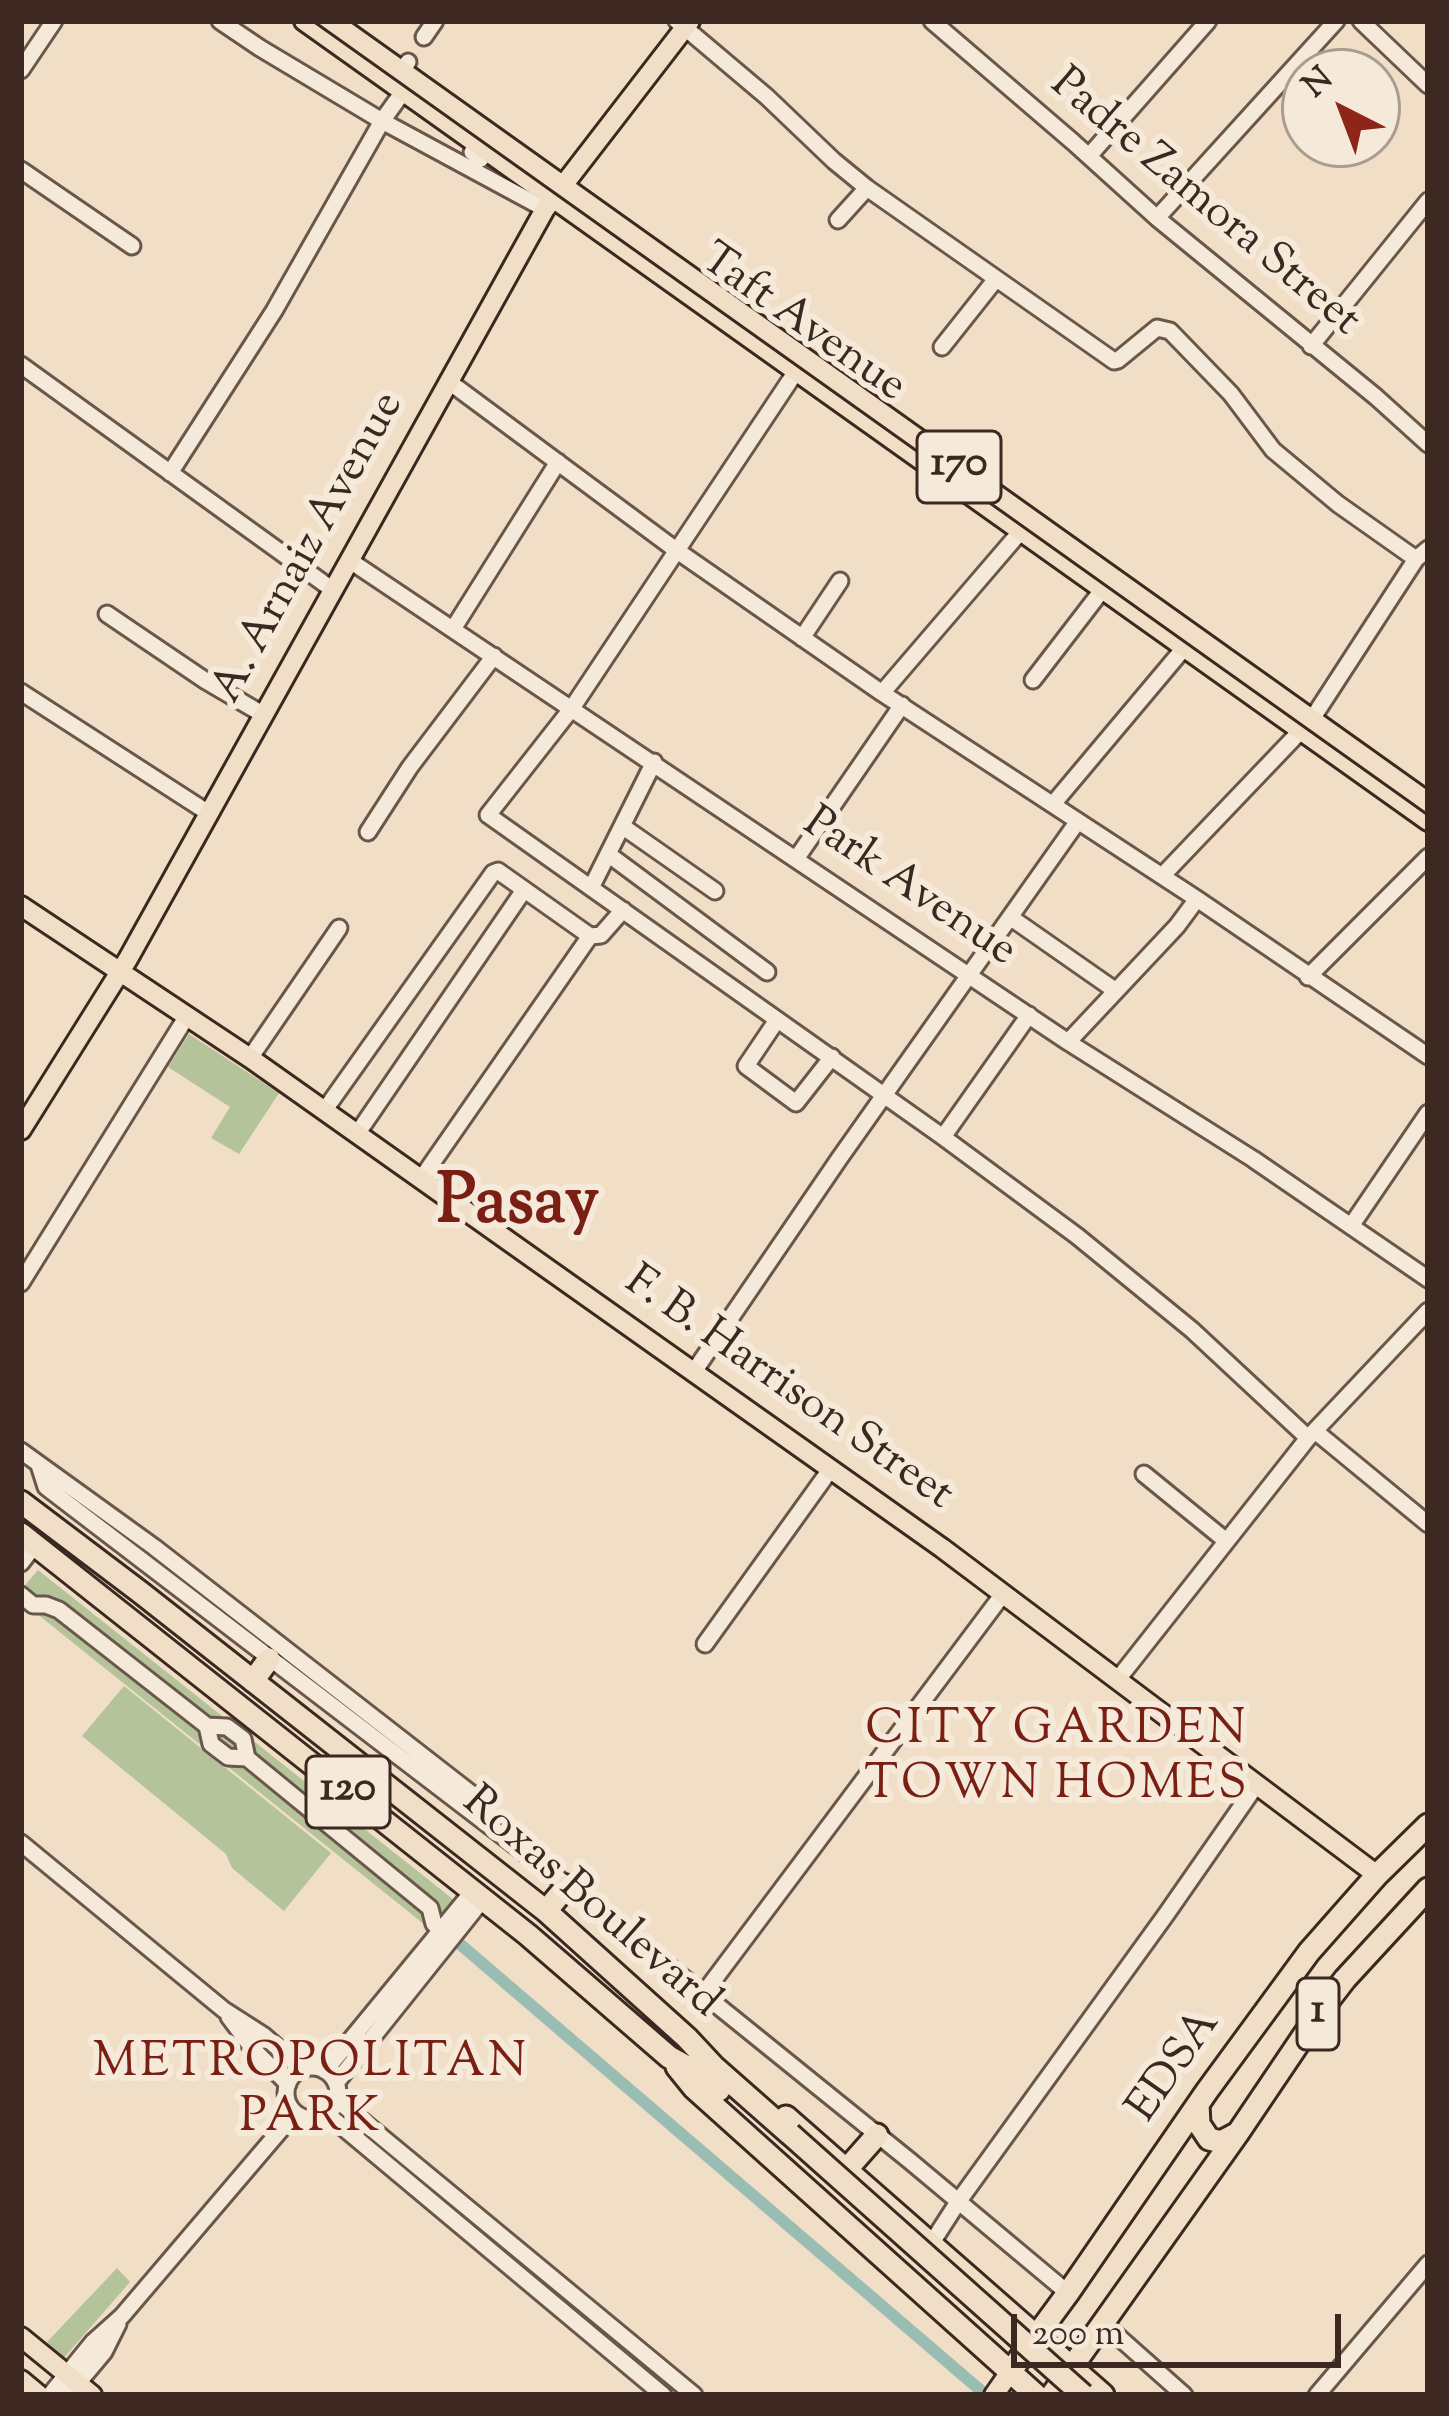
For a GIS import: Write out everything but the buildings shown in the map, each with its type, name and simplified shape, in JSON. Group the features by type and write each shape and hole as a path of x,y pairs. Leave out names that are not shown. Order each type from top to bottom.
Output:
{"highway":[{"name":"Roxas Boulevard","path":"21,1502 546,1911 1064,2395"},
{"name":"Roxas Boulevard","path":"26,1547 478,1895 669,2057 705,2077 786,2138 1083,2395"},
{"path":"254,1681 269,1659"},
{"name":"EDSA","path":"1001,2384 1309,1952 1428,1825"},
{"path":"546,1911 567,1886"},
{"name":"EDSA","path":"1052,2395 1345,1978 1423,1904"},
{"name":"120","path":"687,2038 721,2060 1037,2336"},
{"name":"120","path":"669,2057 694,2088 972,2339 1001,2384"},
{"path":"1198,2104 1201,2130 1209,2138 1221,2142 1238,2133"},
{"path":"847,2169 877,2135"},
{"path":"972,2339 997,2336 1005,2321 1001,2305"},
{"path":"1037,2336 1103,2395"},
{"path":"1001,2384 1036,2395"}],"main road":[{"name":"Taft Avenue","path":"304,21 404,74 479,151 801,364 1306,724 1428,821"},
{"name":"Taft Avenue","path":"332,21 404,74 512,142 554,197"},
{"name":"A. Arnaiz Avenue","path":"21,1130 210,814 554,197 684,23"},
{"name":"Taft Avenue","path":"940,464 1021,531 1045,538 1103,589 1140,606"},
{"name":"Taft Avenue","path":"1306,724 1428,802"},
{"name":"F. B. Harrison Street","path":"21,907 250,1058 830,1470 1378,1875"},
{"path":"21,2337 76,2387"},
{"path":"21,2380 39,2395"}],"street":[{"path":"21,70 53,21"},
{"path":"220,21 382,121 554,197"},
{"path":"424,38 435,21"},
{"name":"Padre Zamora Street","path":"932,21 1157,218 1428,444"},
{"path":"1089,157 1208,21"},
{"path":"1157,218 1336,21"},
{"path":"1361,21 1428,85"},
{"path":"684,23 867,188 1114,361 1157,328 1170,332 1231,394 1273,450 1338,504 1422,554 1306,724 1162,876"},
{"path":"170,473 274,311 404,74"},
{"path":"21,170 132,246"},
{"path":"838,220 867,188"},
{"path":"1312,346 1428,202"},
{"path":"942,347 996,279"},
{"path":"801,364 572,708 488,815 943,1137 1149,1293 1311,1434 1428,1524"},
{"path":"21,365 333,590"},
{"path":"448,381 802,638 1428,1056"},
{"path":"453,629 558,462"},
{"path":"882,693 1021,531"},
{"name":"Park Avenue","path":"349,560 1428,1279"},
{"path":"802,638 840,581"},
{"path":"1033,680 1103,589"},
{"path":"107,614 264,715"},
{"path":"1053,804 1190,641"},
{"path":"368,832 410,767 494,656"},
{"path":"21,692 210,814"},
{"path":"796,859 902,705"},
{"path":"591,888 654,762"},
{"path":"693,1373 1078,821"},
{"path":"622,826 715,891"},
{"path":"608,854 766,972"},
{"path":"1308,977 1428,857"},
{"path":"324,1111 498,871 590,936 601,935 622,910"},
{"path":"357,1134 524,890"},
{"path":"1068,1042 1178,926 1197,899"},
{"path":"1010,917 1116,991"},
{"path":"250,1058 338,928"},
{"path":"421,1179 590,936"},
{"path":"943,1137 1029,1015"},
{"path":"21,1283 187,1016"},
{"path":"777,1020 746,1066 796,1103 832,1057"},
{"path":"1351,1226 1428,1113"},
{"path":"1118,1679 1311,1434 1428,1311"},
{"path":"21,1451 154,1547 473,1795 476,1815"},
{"path":"39,1465 46,1487 567,1886 1069,2293"},
{"path":"705,1644 830,1470"},
{"path":"1144,1474 1225,1540"},
{"path":"704,1994 1003,1594"},
{"path":"21,1595 33,1605 59,1610 207,1726 212,1744 228,1757 247,1758 314,1804 430,1908 434,1924"},
{"path":"931,2244 1257,1784"},
{"path":"21,1843 302,2069"},
{"path":"478,1895 434,1949 331,2092 310,2119 295,2113 286,2100 288,2084 302,2069 318,2068 331,2092 663,2395"},
{"path":"224,2009 288,2084"},
{"path":"331,2092 694,2395"},
{"path":"50,2395 76,2387 93,2342 122,2316 295,2113"},
{"path":"1317,2395 1428,2264"},
{"path":"1103,2324 1184,2395"}],"green space":[{"path":"189,1034 279,1093 239,1154 211,1138 230,1107 168,1067"},
{"path":"38,1570 454,1900 430,1929 21,1601 21,1590"},
{"path":"124,1686 331,1853 284,1911 232,1868 226,1854 82,1736"},
{"path":"117,2268 130,2282 62,2360 47,2342"}],"waterway":[{"path":"461,1945 986,2395"}],"tram line":[{"path":"313,21 1428,815"}],"district":[{"name":"Pasay","path":"518,1209"},
{"name":"CITY GARDEN TOWN HOMES","path":"1057,1762"},
{"name":"METROPOLITAN PARK","path":"311,2094"}]}
